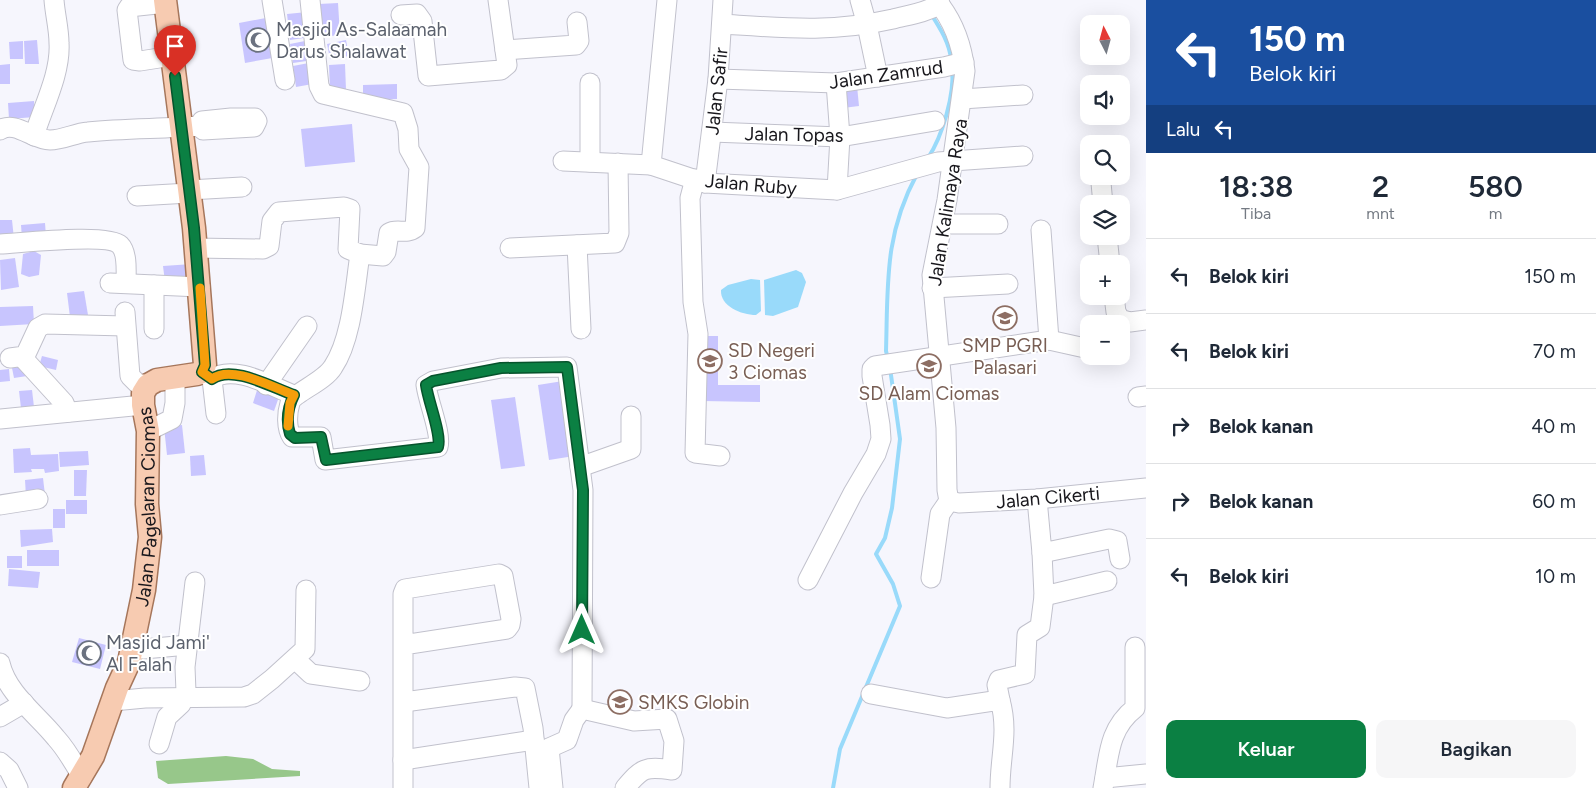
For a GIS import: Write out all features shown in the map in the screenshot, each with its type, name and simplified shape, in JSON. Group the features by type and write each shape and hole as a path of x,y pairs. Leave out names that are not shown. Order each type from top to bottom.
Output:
{"main road":[{"path":"165,2 172,56 187,131 189,192 200,287 207,376"},
{"name":"Jalan Pagelaran Ciomas","path":"79,783 93,756 132,650 132,636 144,590 150,537 147,504 148,431 146,395 158,380 207,376"}],"street":[{"path":"34,136 58,62 60,42 54,0"},
{"path":"272,0 285,80"},
{"path":"195,248 263,249 269,246 272,221 278,212 344,207 350,209 348,249 360,254 384,256 388,233 407,232 415,228 419,167 409,149 408,129 403,113 323,94 320,86 310,0"},
{"path":"401,15 417,14 422,21 428,76 504,69 507,65 502,0"},
{"path":"652,165 667,0"},
{"name":"Jalan Safir","path":"720,456 694,453 698,334 693,302 690,198 700,181 712,132 718,79 723,0"},
{"path":"860,0 878,77"},
{"path":"165,2 129,7 127,10 133,60 140,61 172,56"},
{"path":"722,24 822,30 867,24 932,6"},
{"name":"Jalan Kalimaya Raya","path":"932,6 950,20 962,99 946,161 943,224 934,262 932,288 947,435 947,490 949,501"},
{"path":"505,50 576,45 579,41 577,22"},
{"name":"Jalan Zamrud","path":"718,79 836,84 956,64"},
{"path":"590,83 590,162"},
{"path":"836,84 840,137 837,190"},
{"path":"962,99 1023,95"},
{"name":"Jalan Topas","path":"712,132 840,137 935,121"},
{"path":"0,130 5,127 13,127 34,136 50,140 86,132 187,131"},
{"path":"135,143 187,131"},
{"name":"Jalan Ruby","path":"563,161 652,165 700,181 837,190 946,161 1023,156"},
{"path":"510,248 611,244 618,240 618,163"},
{"path":"137,196 242,187"},
{"path":"943,224 998,224"},
{"path":"1041,230 1046,326 1049,340"},
{"path":"0,244 93,238 116,242 121,246 124,253 118,283 200,287"},
{"path":"577,245 581,329"},
{"path":"360,254 346,337 339,356 334,366 323,379 294,395 290,403 288,418 290,434 295,438 321,437 324,460 438,447 437,427 433,418 426,385 433,381 501,368 564,366 569,370 583,490 582,709 574,720 567,740 549,748 553,788"},
{"path":"932,288 1008,284"},
{"path":"154,285 154,330"},
{"path":"1115,305 1120,319 1130,322 1146,320"},
{"path":"0,419 68,412 146,395 130,376 125,319 45,324 38,328 27,352 16,358 64,403 68,412"},
{"path":"266,385 307,326"},
{"path":"808,580 853,493 876,454 881,439 872,369 875,366 1049,340 1080,347"},
{"path":"216,414 207,376 229,374 242,376 294,395"},
{"path":"148,431 172,419 175,403 174,379"},
{"path":"580,467 631,449 631,416"},
{"name":"Jalan Cikerti","path":"949,501 959,503 1037,499 1146,488"},
{"path":"0,505 38,499"},
{"path":"1000,788 1005,738 1004,716 997,685 999,680 1025,674 1027,635 1040,627 1044,596 1037,499"},
{"path":"931,578 940,514 949,501"},
{"path":"1042,553 1109,539 1117,541 1119,544 1120,560"},
{"path":"403,645 507,629 510,625 510,618 503,576 499,574 405,589 403,594 403,645 404,702 403,788"},
{"path":"1044,596 1107,581"},
{"path":"158,744 167,717 184,698 196,582"},
{"path":"113,701 244,697 253,694 302,653 306,643 306,590"},
{"path":"132,650 188,645"},
{"path":"1135,648 1140,707 1117,725 1113,735 1104,783 1146,774"},
{"path":"295,659 310,674 360,681"},
{"path":"0,664 10,685 24,704 56,737 79,783"},
{"path":"404,702 521,686 525,688 534,740 539,788"},
{"path":"871,694 947,708 1000,700"},
{"path":"0,717 24,704"},
{"path":"582,709 634,720 667,719 673,738 672,770 650,769 640,780 633,777 626,788"},
{"path":"403,760 534,740"},
{"path":"0,762 9,770 18,788"}],"green space":[{"path":"226,756 253,759 272,769 300,771 300,776 168,784 158,778 156,761"}],"water":[{"path":"796,270 802,273 806,282 798,307 773,316 765,315 764,280"},
{"path":"751,279 760,280 761,311 756,315 750,315 732,308 724,301 721,290 728,285"}],"building":[{"path":"338,3 340,35 321,37 319,4"},
{"path":"307,12 311,37 290,40 287,14"},
{"name":"Masjid As-Salaamah Darus Shalawat","path":"271,17 278,57 245,63 239,23"},
{"path":"37,40 39,64 25,64 24,41"},
{"path":"310,40 313,60 293,63 290,44"},
{"path":"346,40 349,56 330,59 327,44"},
{"path":"23,41 23,59 10,59 9,42"},
{"path":"314,62 318,83 296,87 293,66"},
{"path":"10,64 10,84 0,84 0,65"},
{"path":"345,64 346,90 330,90 329,65"},
{"path":"397,84 397,99 363,100 363,85"},
{"path":"857,86 859,106 843,108 841,88"},
{"path":"34,101 35,117 9,119 8,103"},
{"path":"352,124 355,162 305,167 301,129"},
{"path":"0,220 12,220 14,239 0,240"},
{"path":"45,223 46,236 22,238 21,225"},
{"path":"34,251 41,255 39,275 29,277 21,274 23,254"},
{"path":"15,258 19,287 1,290 0,260"},
{"path":"192,264 194,280 165,282 163,266"},
{"path":"84,291 88,315 70,317 67,293"},
{"path":"33,306 34,324 0,326 0,307"},
{"name":"SD Negeri 3 Ciomas","path":"702,336 718,336 718,385 760,385 760,402 702,401"},
{"path":"42,356 58,360 56,370 39,366"},
{"path":"25,366 27,376 14,378 12,368"},
{"path":"9,369 10,381 0,382 0,370"},
{"path":"563,381 574,456 549,460 538,385"},
{"path":"258,387 280,394 274,411 253,403"},
{"path":"32,390 34,407 21,408 19,391"},
{"path":"515,397 525,466 501,469 491,400"},
{"path":"182,425 185,453 167,455 164,427"},
{"path":"30,448 31,455 58,454 59,471 45,473 44,469 31,469 32,472 14,473 13,449"},
{"path":"88,451 89,465 60,467 59,452"},
{"path":"204,455 206,475 191,476 190,456"},
{"path":"74,470 87,470 86,496 74,496"},
{"path":"43,478 45,495 26,497 25,480"},
{"path":"66,500 87,500 87,514 66,514"},
{"path":"53,509 65,509 65,528 53,528"},
{"path":"52,529 53,542 21,547 20,530"},
{"path":"27,550 59,550 59,566 27,566"},
{"path":"7,556 22,556 22,568 7,568"},
{"path":"9,569 40,572 38,588 8,586"},
{"name":"Masjid Jami' Al Falah","path":"79,638 106,645 100,669 72,662"}],"waterway":[{"path":"931,14 947,42 951,60"},
{"path":"928,158 943,127 949,103 952,69"},
{"path":"888,359 886,351 888,282 893,239 906,196 917,174"},
{"path":"833,788 840,749 900,606 893,584 876,554 885,538 892,508 900,439 890,368"}],"slow traffic":[{"path":"200,288 205,365 202,372 212,379 216,376 229,374 242,376 294,395 290,403 288,426"}],"place":[{"name":"Masjid As-Salaamah Darus Shalawat","path":"258,40"},
{"name":"SMP PGRI Palasari","path":"1005,318"},
{"name":"SD Negeri 3 Ciomas","path":"710,361"},
{"name":"SD Alam Ciomas","path":"929,366"},
{"name":"Masjid Jami' Al Falah","path":"89,653"},
{"name":"SMKS Globin","path":"620,702"}],"route":[{"path":"175,76 202,310 205,365 202,372 212,379 216,376 229,374 242,376 294,395 290,403 288,418 290,434 295,438 321,437 324,460 337,460 438,447 437,427 433,418 426,385 428,383 501,368 567,367 569,370 583,490 582,630"}]}
